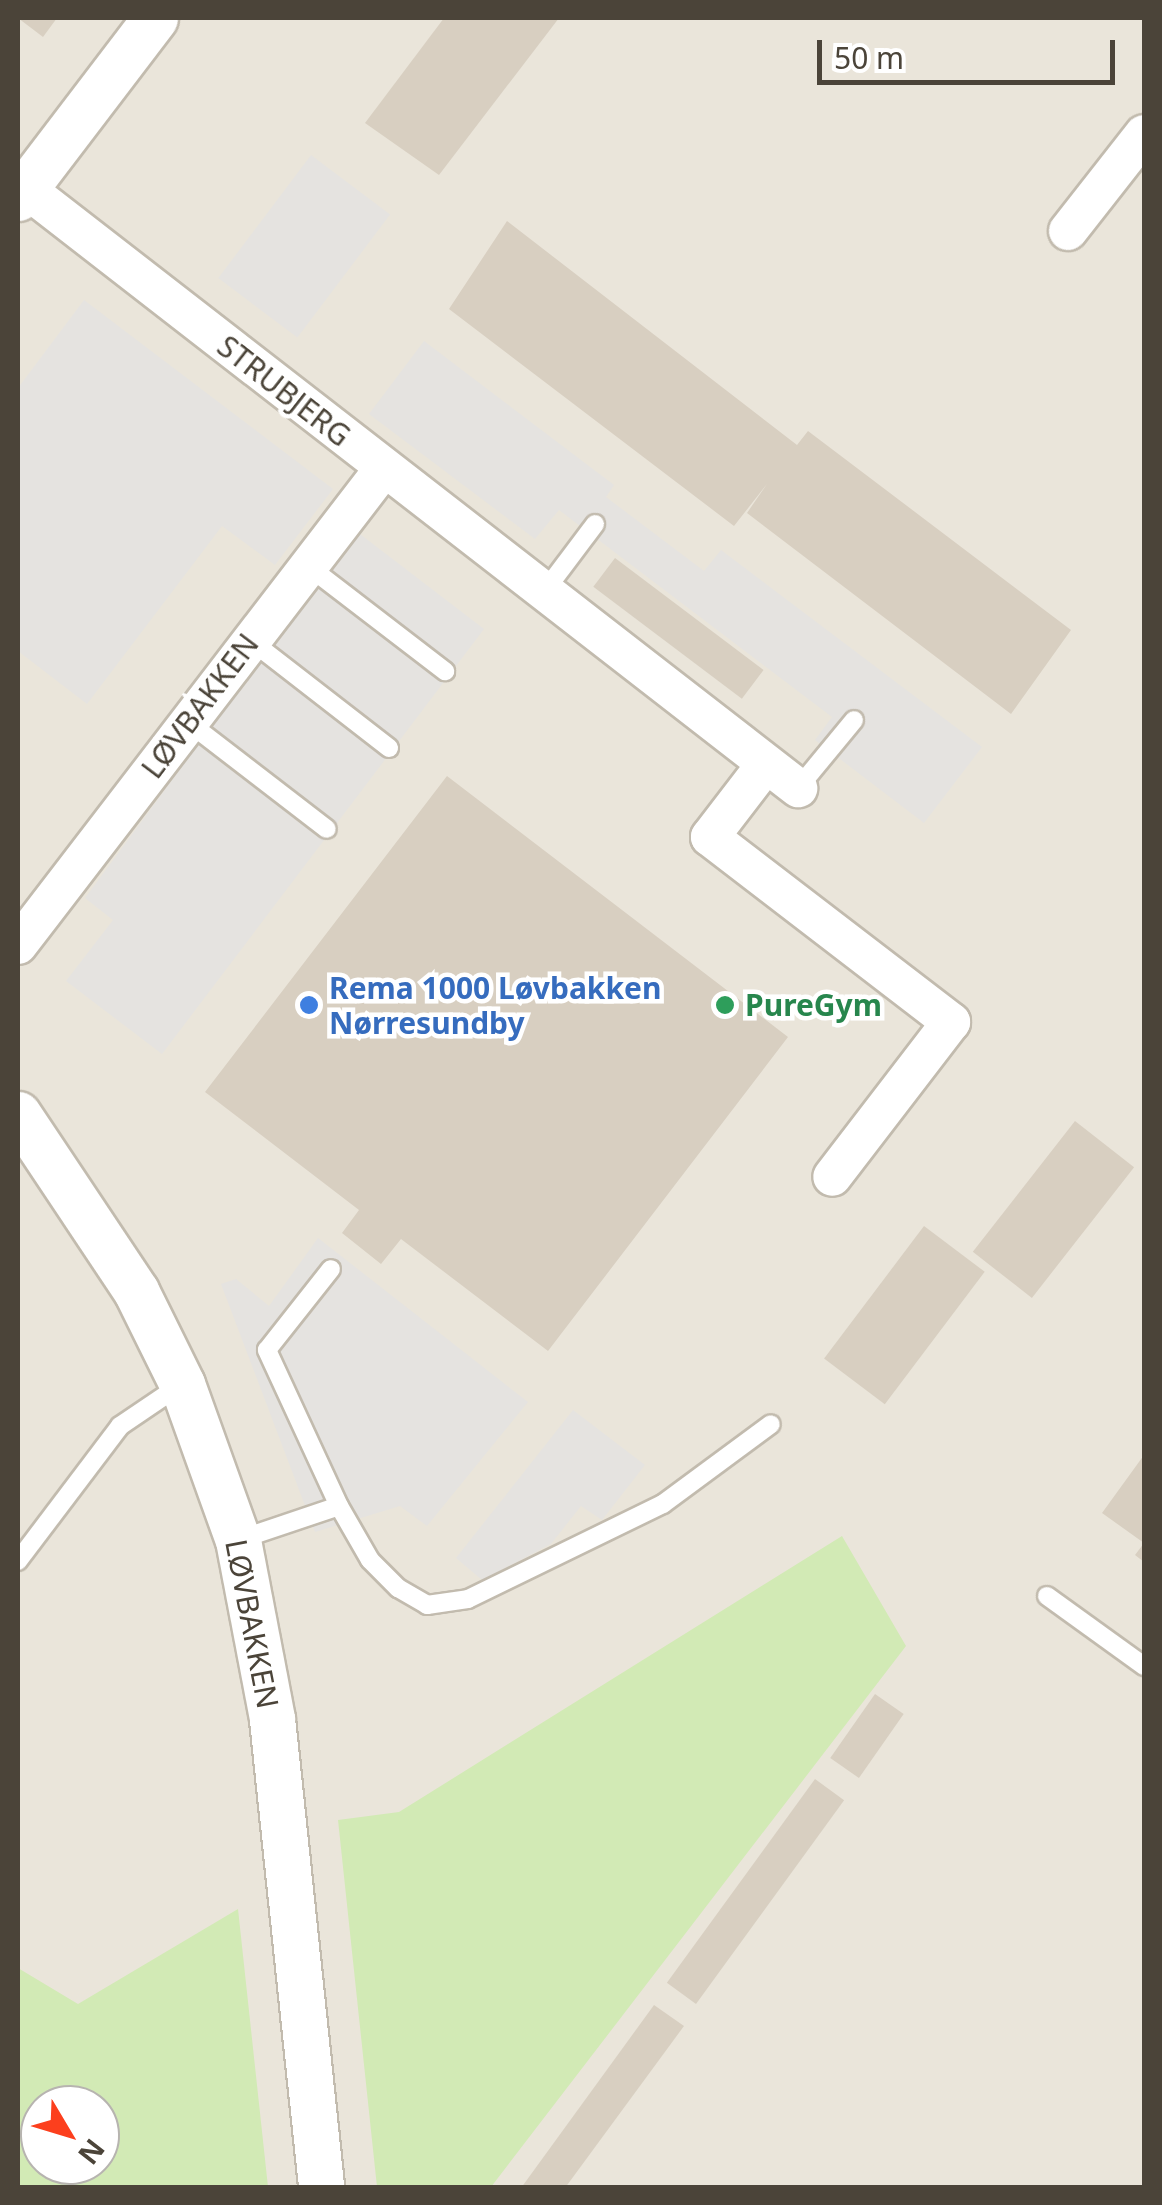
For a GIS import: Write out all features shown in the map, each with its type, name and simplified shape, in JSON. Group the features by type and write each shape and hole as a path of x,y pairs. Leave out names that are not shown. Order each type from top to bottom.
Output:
{"street":[{"path":"21,193 155,18"},
{"path":"1068,232 1144,134"},
{"name":"STRUBJERG","path":"21,193 798,788"},
{"name":"LØVBAKKEN","path":"18,946 384,468"},
{"path":"766,764 710,837 951,1022 832,1177"},
{"name":"LØVBAKKEN","path":"18,1114 70,1184 182,1384 238,1540 272,1718 321,2188"}],"lane":[{"path":"544,592 595,524"},
{"path":"308,566 444,671"},
{"path":"250,640 389,748"},
{"name":"STRUBJERG","path":"798,788 854,720"},
{"path":"188,722 327,829"},
{"path":"331,1268 267,1350 339,1506 370,1560 398,1588 427,1605 468,1598 663,1504 771,1424"},
{"path":"18,1561 120,1426 182,1384"},
{"path":"238,1540 339,1506"},
{"path":"1047,1596 1144,1666"}],"shaded area":[{"path":"18,18 1144,18 1144,2187 18,2187"},
{"path":"311,155 390,215 297,338 218,278"},
{"path":"84,300 333,489 275,565 222,526 87,704 18,651 18,388"},
{"path":"424,341 614,485 606,497 704,571 721,550 982,747 924,823 815,740 832,717 559,510 535,539 369,414"},
{"path":"356,531 484,629 162,1054 66,981 113,920 85,898"},
{"path":"318,1238 528,1402 427,1526 400,1506 315,1532 221,1284 236,1279 269,1306"},
{"path":"573,1410 645,1465 602,1520 581,1506 551,1544 482,1580 456,1558"}],"green space":[{"path":"842,1536 906,1646 491,2187 377,2187 338,1820 399,1812"},
{"path":"238,1909 268,2187 18,2187 18,1968 78,2004"}],"building":[{"path":"18,18 57,18 43,37"},
{"path":"444,18 559,18 439,175 365,123"},
{"path":"507,221 797,445 808,431 1071,630 1011,714 747,513 767,484 734,526 449,309"},
{"path":"615,558 764,670 742,699 593,587"},
{"path":"447,776 788,1037 548,1351 401,1239 381,1264 342,1233 359,1210 205,1092"},
{"path":"1075,1121 1134,1167 1032,1298 973,1252"},
{"path":"924,1226 985,1272 885,1404 824,1359"},
{"path":"1144,1455 1144,1543 1102,1513"},
{"path":"1144,1543 1144,1562 1135,1555"},
{"path":"875,1694 904,1714 859,1778 830,1758"},
{"path":"815,1779 844,1800 696,2004 667,1983"},
{"path":"654,2005 684,2026 565,2188 521,2188"}],"place":[{"name":"Rema 1000 Løvbakken Nørresundby","path":"309,1005"},
{"name":"PureGym","path":"725,1005"}]}
